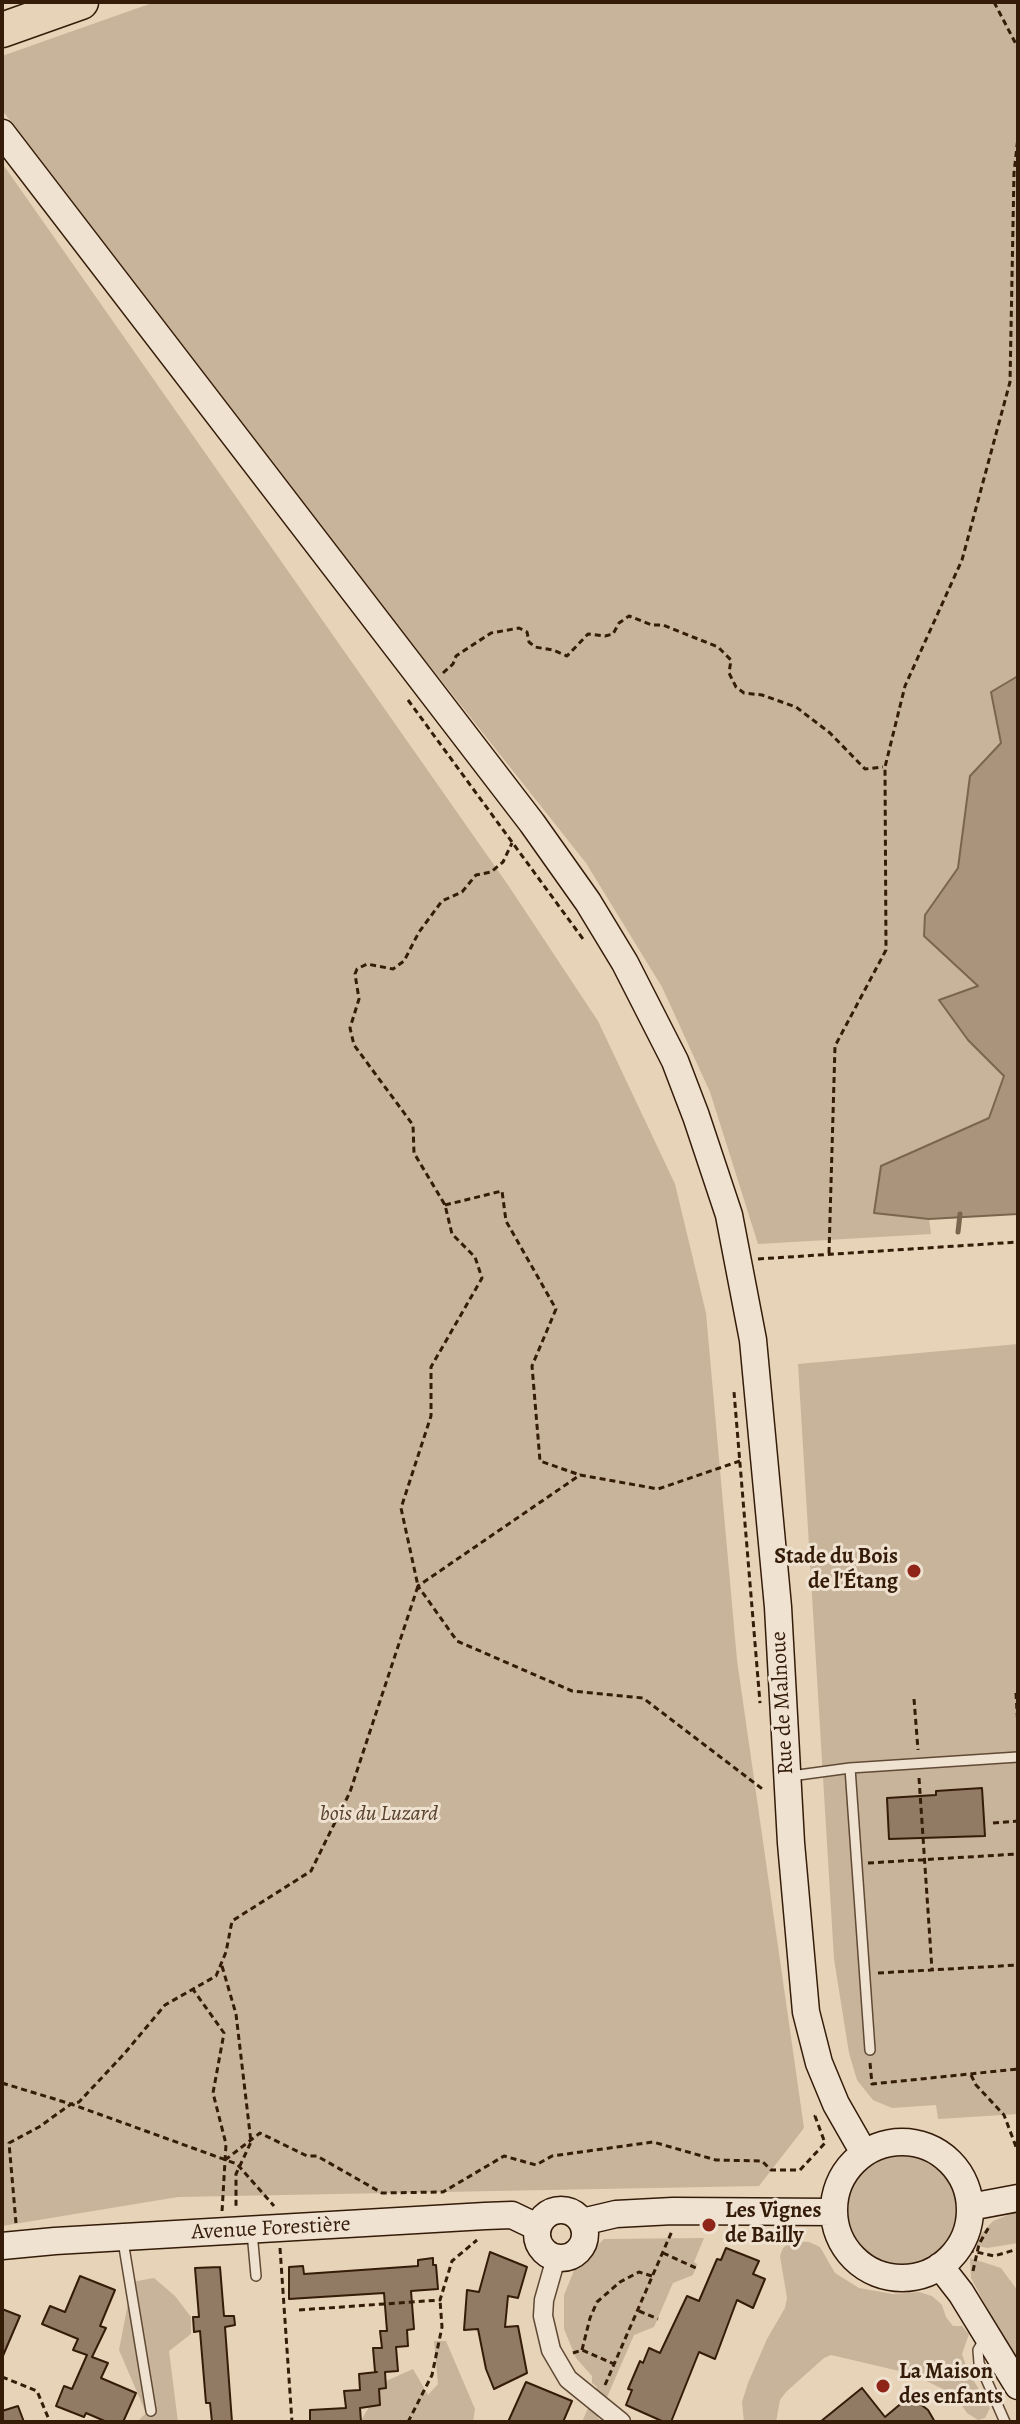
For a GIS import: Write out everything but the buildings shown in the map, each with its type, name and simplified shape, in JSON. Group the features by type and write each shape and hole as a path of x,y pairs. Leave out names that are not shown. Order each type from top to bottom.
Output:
{"highway":[{"path":"2,30 81,2"}],"main road":[{"name":"Rue de Malnoue","path":"2,133 410,684 532,823 588,902 625,963 675,1061 714,1167 739,1261 753,1340 778,1607 777,1778 806,2012 819,2063 830,2090 864,2153"},
{"path":"958,2256 922,2275 901,2278 862,2265 847,2251 838,2232 834,2212 836,2194 852,2163 883,2144 904,2142 924,2145 942,2154 957,2169 967,2187 970,2207 958,2256 961,2293 1018,2386"},
{"path":"970,2207 1013,2199"},
{"path":"562,2209 577,2215 582,2222 585,2237 578,2251 571,2256 556,2258 542,2250 538,2243 537,2227 546,2213 562,2209"},
{"path":"582,2222 616,2214 673,2211 834,2212"},
{"name":"Avenue Forestière","path":"10,2245 512,2215 537,2227"}],"street":[{"path":"556,2258 544,2300 543,2316 551,2350 568,2379 621,2422"}],"lane":[{"path":"777,1778 850,1768 1018,1757"},
{"path":"850,1768 870,2050"},
{"path":"236,2231 256,2276"},
{"path":"123,2237 151,2411"},
{"path":"987,2335 978,2350 979,2363 1004,2422"}],"path":[{"path":"994,2 1018,48"},
{"path":"829,1253 835,1046 886,950 885,767 905,686 962,560 1010,382 1014,173 1018,137"},
{"path":"582,938 512,843 410,684 443,673 453,664 456,656 491,633 519,628 527,632 529,642 535,647 567,656 588,634 613,634 619,623 629,616 652,625 663,625 718,647 731,660 729,673 736,687 744,693 762,695 796,707 830,733 865,769 885,767"},
{"path":"512,843 503,862 491,872 476,875 462,892 442,901 419,932 404,961 393,969 367,964 357,969 355,974 359,999 350,1028 354,1045 413,1125 414,1153 445,1205 452,1234 475,1257 482,1278 431,1367 431,1416 401,1508 418,1586 457,1641 572,1691 643,1698 769,1794 777,1778"},
{"path":"445,1205 502,1191 506,1221 556,1309 532,1366 540,1461 580,1475 658,1489 740,1461"},
{"path":"739,1261 1018,1242"},
{"path":"734,1391 760,1707"},
{"path":"10,2245 9,2143 79,2102 165,2005 216,1976 222,1966 232,1921 311,1871 350,1792 418,1586 580,1475"},
{"path":"1016,1693 1018,1727"},
{"path":"914,1699 932,1970"},
{"path":"993,1823 1018,1821"},
{"path":"856,1864 1018,1854"},
{"path":"864,1974 1018,1965"},
{"path":"222,1966 236,2014 251,2142 236,2174 236,2231"},
{"path":"192,1988 224,2033 213,2093 226,2144 225,2160 236,2231"},
{"path":"870,2050 872,2084 1018,2069"},
{"path":"970,2074 976,2085 1004,2115 1018,2152"},
{"path":"2,2083 71,2104 239,2167 286,2228 292,2422"},
{"path":"225,2160 260,2133 307,2156 317,2156 382,2193 443,2192 504,2156 536,2165 552,2156 653,2142 716,2160 762,2161 771,2170 800,2170 825,2143 815,2116 825,2108"},
{"path":"958,2256 988,2228 1011,2214 1013,2199"},
{"path":"408,2422 432,2375 442,2327 440,2300 452,2261 485,2232 485,2216"},
{"path":"573,2353 582,2350 614,2364 669,2237"},
{"path":"958,2256 994,2256 1018,2249"},
{"path":"662,2253 696,2268"},
{"path":"958,2256 973,2264 974,2276"},
{"path":"582,2350 597,2302 620,2282 639,2272 652,2276"},
{"path":"299,2310 440,2300"},
{"path":"637,2311 658,2319"},
{"path":"2,2377 37,2391 50,2422"}],"green space":[{"path":"155,2 1018,2 1018,676 991,692 1001,743 970,776 958,868 925,915 979,986 940,1000 968,1040 1004,1076 989,1118 881,1166 874,1213 929,1219 931,1234 758,1244 710,1092 662,987 586,863 360,578 2,110 2,56"},
{"name":"bois du Luzard","path":"2,163 508,885 598,1021 675,1184 706,1313 737,1660 804,2128 759,2186 178,2197 2,2226"},
{"name":"Stade du Bois de l'Étang","path":"1018,1344 1018,2114 938,2119 936,2105 892,2108 873,2100 857,2080 849,2053 834,1959 798,1364"},
{"path":"898,2152 920,2157 940,2169 952,2189 957,2211 952,2233 940,2253 920,2265 898,2270 876,2265 856,2253 844,2233 839,2211 844,2189 856,2169 876,2157"},
{"path":"1018,2211 1018,2243 987,2248 975,2245 993,2221"},
{"path":"704,2238 694,2262 697,2264 693,2275 673,2283 654,2327 634,2335 598,2418 602,2422 582,2422 597,2387 592,2383 592,2376 576,2358 564,2329 564,2295 575,2268 604,2239"},
{"path":"792,2241 809,2242 820,2247 835,2273 859,2288 893,2294 919,2292 932,2296 942,2305 953,2326 962,2326 969,2334 962,2354 968,2371 990,2408 985,2418 978,2420 967,2413 947,2391 912,2374 831,2355 786,2392 780,2400 776,2422 744,2422 742,2402 748,2383 767,2339 785,2308 787,2298 780,2256 783,2248"},
{"path":"970,2258 1001,2268 1018,2291 1018,2366 971,2278"},
{"path":"154,2278 175,2296 191,2317 191,2334 169,2351 178,2422 137,2422 146,2413 119,2350 132,2282"},
{"path":"434,2341 446,2341 475,2409 473,2422 360,2422 384,2382 413,2369 428,2395 438,2384"}],"shaded area":[{"path":"1018,676 1018,1214 929,1219 874,1213 881,1166 989,1118 1004,1076 968,1040 939,1000 978,986 924,936 925,915 958,868 970,776 1001,743 991,692"}],"waterway":[{"path":"958,1232 960,1214"}],"place":[{"name":"Stade du Bois de l'Étang","path":"914,1571"},
{"name":"Les Vignes de Bailly","path":"709,2225"},
{"name":"La Maison des enfants","path":"883,2386"}]}
